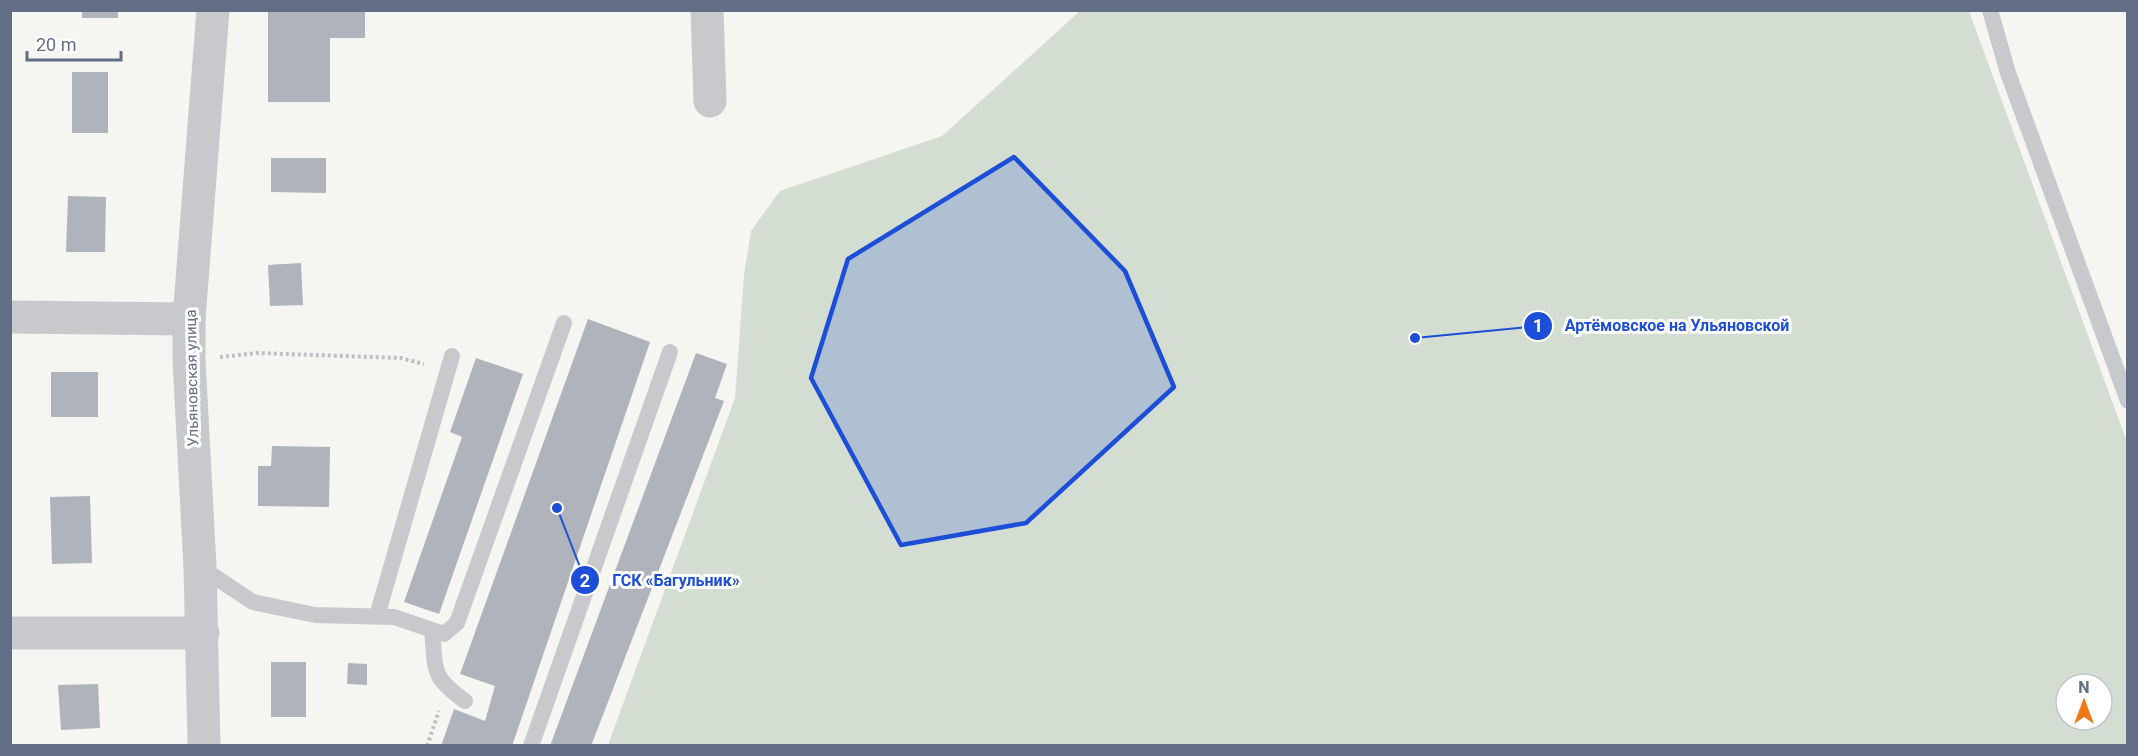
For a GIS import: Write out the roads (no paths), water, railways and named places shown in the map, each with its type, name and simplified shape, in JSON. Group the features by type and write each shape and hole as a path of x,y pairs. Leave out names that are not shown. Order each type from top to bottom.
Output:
{"street":[{"name":"Ульяновская улица","path":"204,746 200,567 189,360 189,319 213,10"},
{"path":"707,10 710,101"},
{"path":"10,317 189,319"},
{"path":"10,633 202,633"}],"lane":[{"path":"1990,10 2008,73 2127,401"},
{"path":"200,567 253,602 315,615 394,617 444,634 457,622 564,323"},
{"path":"531,746 670,352"},
{"path":"377,616 450,363"},
{"path":"432,630 437,675 447,688 465,701"}],"place":[{"name":"Артёмовское на Ульяновской","path":"1415,338"},
{"name":"ГСК «Багульник»","path":"557,508"}]}
